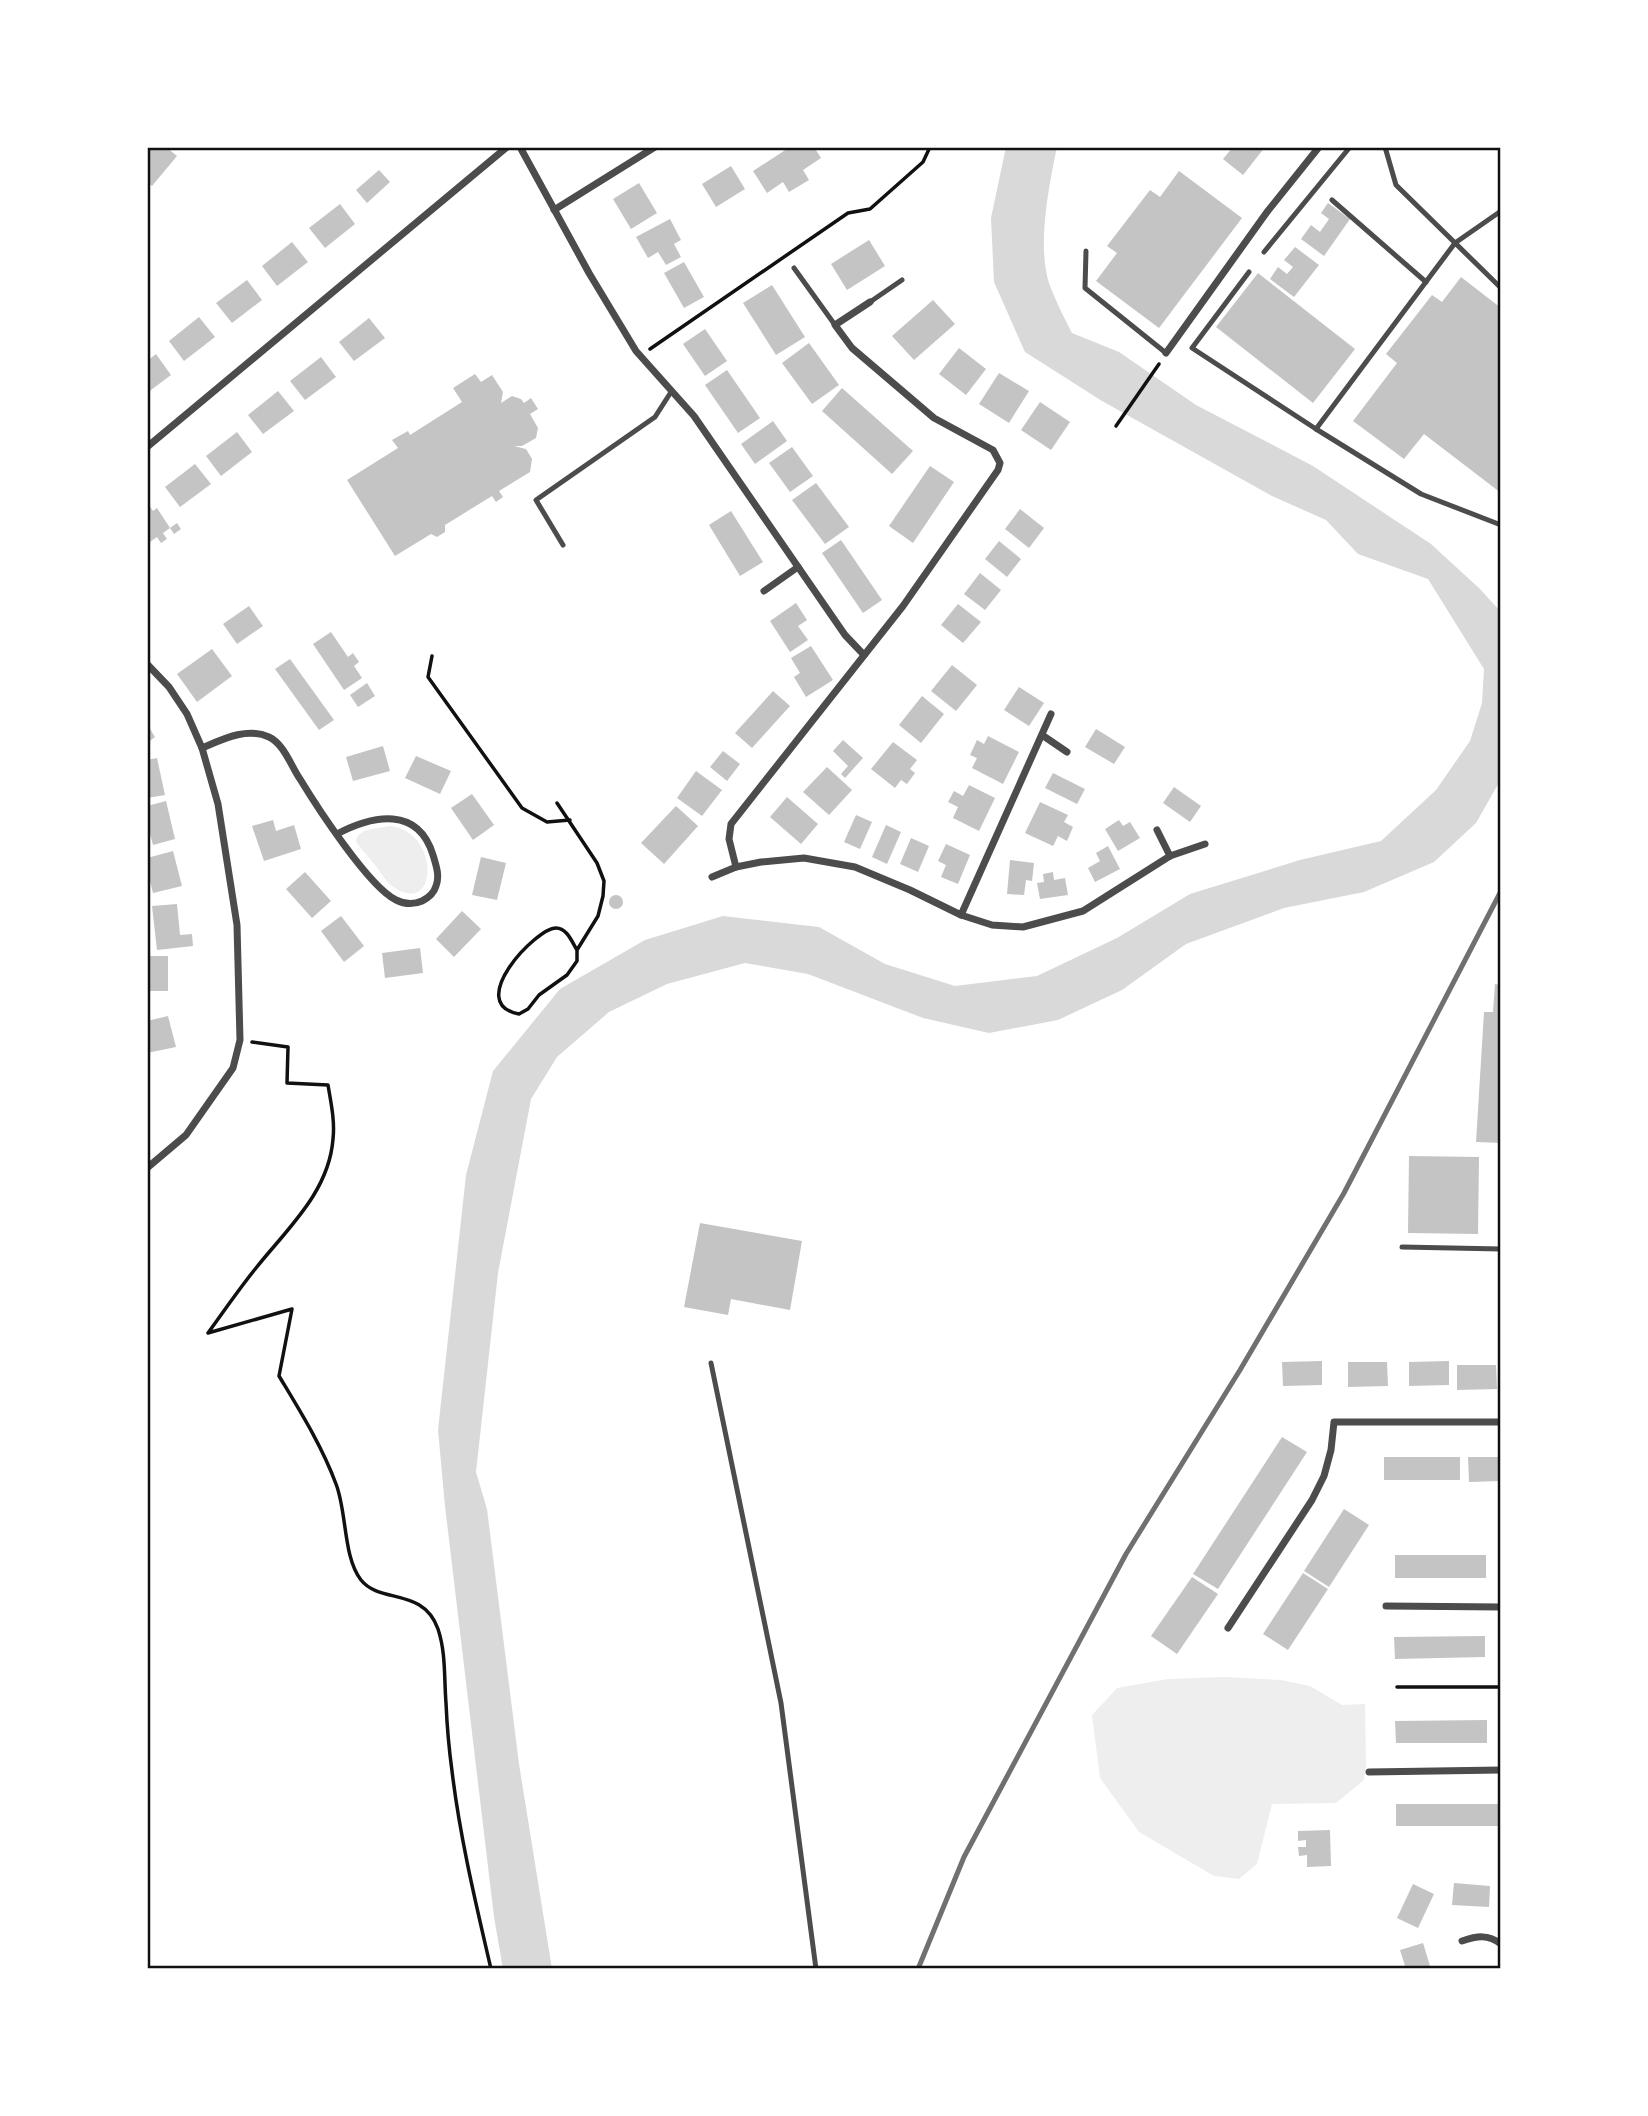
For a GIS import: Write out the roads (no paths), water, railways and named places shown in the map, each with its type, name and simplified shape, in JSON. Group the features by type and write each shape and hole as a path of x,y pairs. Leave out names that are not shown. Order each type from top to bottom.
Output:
{"street":[{"path":"147,447 508,147"},
{"path":"520,147 636,351 694,416 845,635 864,655"},
{"path":"554,210 655,147"},
{"path":"1166,354 1267,212 1319,147"},
{"path":"736,867 729,839 731,824 864,655 991,483 1000,463 998,456 988,446 933,418 852,348 835,325 870,302"},
{"path":"764,591 798,567"},
{"path":"147,664 169,687 187,714 202,748 218,804 237,925 240,1040 233,1068 186,1135 147,1168"},
{"path":"961,915 1051,714"},
{"path":"202,748 241,733 271,738 283,751 337,834 373,878 394,899 407,903 430,897 436,886 438,869 431,849 419,831 405,819 355,824 337,834"},
{"path":"1042,735 1068,752"},
{"path":"1157,831 1170,856"},
{"path":"712,877 736,867 804,858 855,867 961,915 992,925 1023,927 1083,911 1170,856 1205,844"},
{"path":"1228,1628 1325,1476 1334,1422 1501,1422"},
{"path":"1386,1606 1501,1607"},
{"path":"1369,1772 1501,1770"},
{"path":"1462,1941 1484,1936 1501,1944"}],"lane":[{"path":"1264,252 1350,147"},
{"path":"1385,147 1396,185 1501,288"},
{"path":"1332,200 1426,282"},
{"path":"1316,429 1455,243 1501,211"},
{"path":"1086,251 1086,288 1166,354"},
{"path":"794,268 835,325"},
{"path":"1249,272 1192,348 1421,494 1501,525"},
{"path":"870,302 902,280"},
{"path":"563,545 536,500 655,416 671,392"},
{"path":"1402,1248 1501,1249"},
{"path":"710,1363 781,1703 816,1969"}],"railway":[{"path":"918,1969 964,1857 1126,1554 1240,1370 1344,1193 1501,891"}]}
